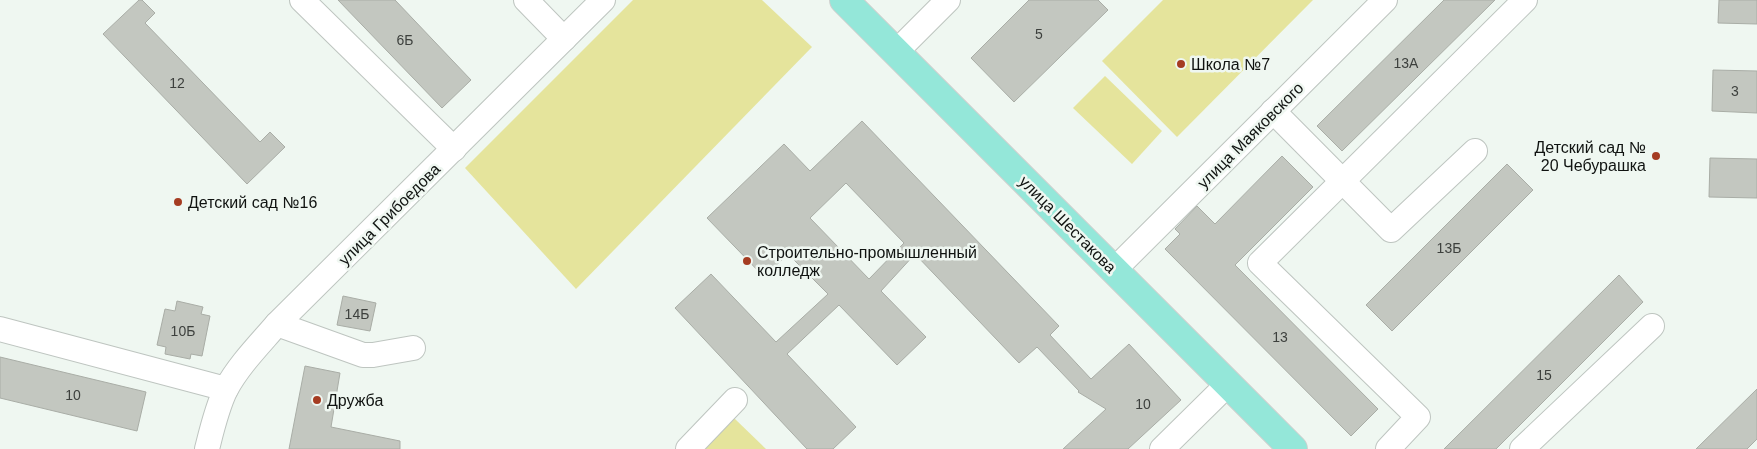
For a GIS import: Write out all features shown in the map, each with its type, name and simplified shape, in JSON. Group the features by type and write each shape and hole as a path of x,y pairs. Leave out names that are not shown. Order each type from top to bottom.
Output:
{"main road":[{"name":"улица Шестакова","path":"844,0 1293,449"}],"street":[{"path":"302,0 454,149"},
{"path":"526,0 564,39"},
{"name":"улица Грибоедова","path":"207,449 212,427 226,389 248,356 277,324 603,0"},
{"path":"896,52 948,0"},
{"name":"улица Маяковского","path":"1114,270 1385,0"},
{"path":"1388,449 1418,417 1260,263 1525,0"},
{"path":"1274,111 1391,230 1475,151"},
{"path":"277,324 363,355 413,348"},
{"path":"1522,449 1652,326"},
{"path":"0,329 226,389"},
{"path":"1162,449 1228,384"},
{"path":"688,449 735,400"}],"shaded area":[{"path":"633,0 762,0 812,47 576,289 465,168"},
{"path":"1163,0 1313,0 1177,137 1102,61"},
{"path":"1105,76 1162,131 1132,164 1073,108"},
{"path":"725,418 735,419 766,449 698,449"}],"building":[{"path":"139,0 142,0 155,13 145,23 260,142 270,132 285,147 247,184 103,34"},
{"path":"338,0 395,0 471,80 442,108"},
{"path":"1029,0 1098,0 1108,10 1014,102 971,58"},
{"path":"1444,0 1495,0 1342,151 1317,126"},
{"path":"1719,0 1757,0 1757,24 1718,23"},
{"path":"1713,70 1757,71 1757,113 1712,111"},
{"path":"862,121 1059,326 1050,335 1091,379 1129,344 1181,400 1128,449 1063,449 1106,409 1078,392 1037,347 1019,363 915,254 881,291 926,337 897,365 839,305 787,354 856,427 833,449 807,449 675,308 711,274 776,342 828,294 788,254 764,277 707,218 784,144 810,171","holes":["846,183 904,243 869,279 810,218"]},
{"path":"1282,156 1313,187 1235,265 1378,409 1351,436 1165,249 1180,234 1175,229 1197,206 1215,224"},
{"path":"1710,158 1757,159 1757,198 1709,197"},
{"path":"1507,164 1533,190 1392,331 1366,305"},
{"path":"1619,275 1643,302 1496,449 1444,449"},
{"path":"343,296 376,303 370,331 337,325"},
{"path":"177,301 203,307 201,314 210,316 202,356 191,354 190,359 165,354 166,347 157,345 165,309 175,311"},
{"path":"0,357 146,392 137,431 0,398"},
{"name":"Дружба","path":"305,366 340,373 331,427 400,441 400,449 289,449"},
{"path":"1757,389 1757,439 1747,449 1696,449"}],"place":[{"name":"Школа №7","path":"1181,64"},
{"name":"Детский сад № 20 Чебурашка","path":"1656,156"},
{"name":"Детский сад №16","path":"178,202"},
{"name":"Строительно-промышленный колледж","path":"747,261"},
{"name":"Дружба","path":"317,400"}]}
